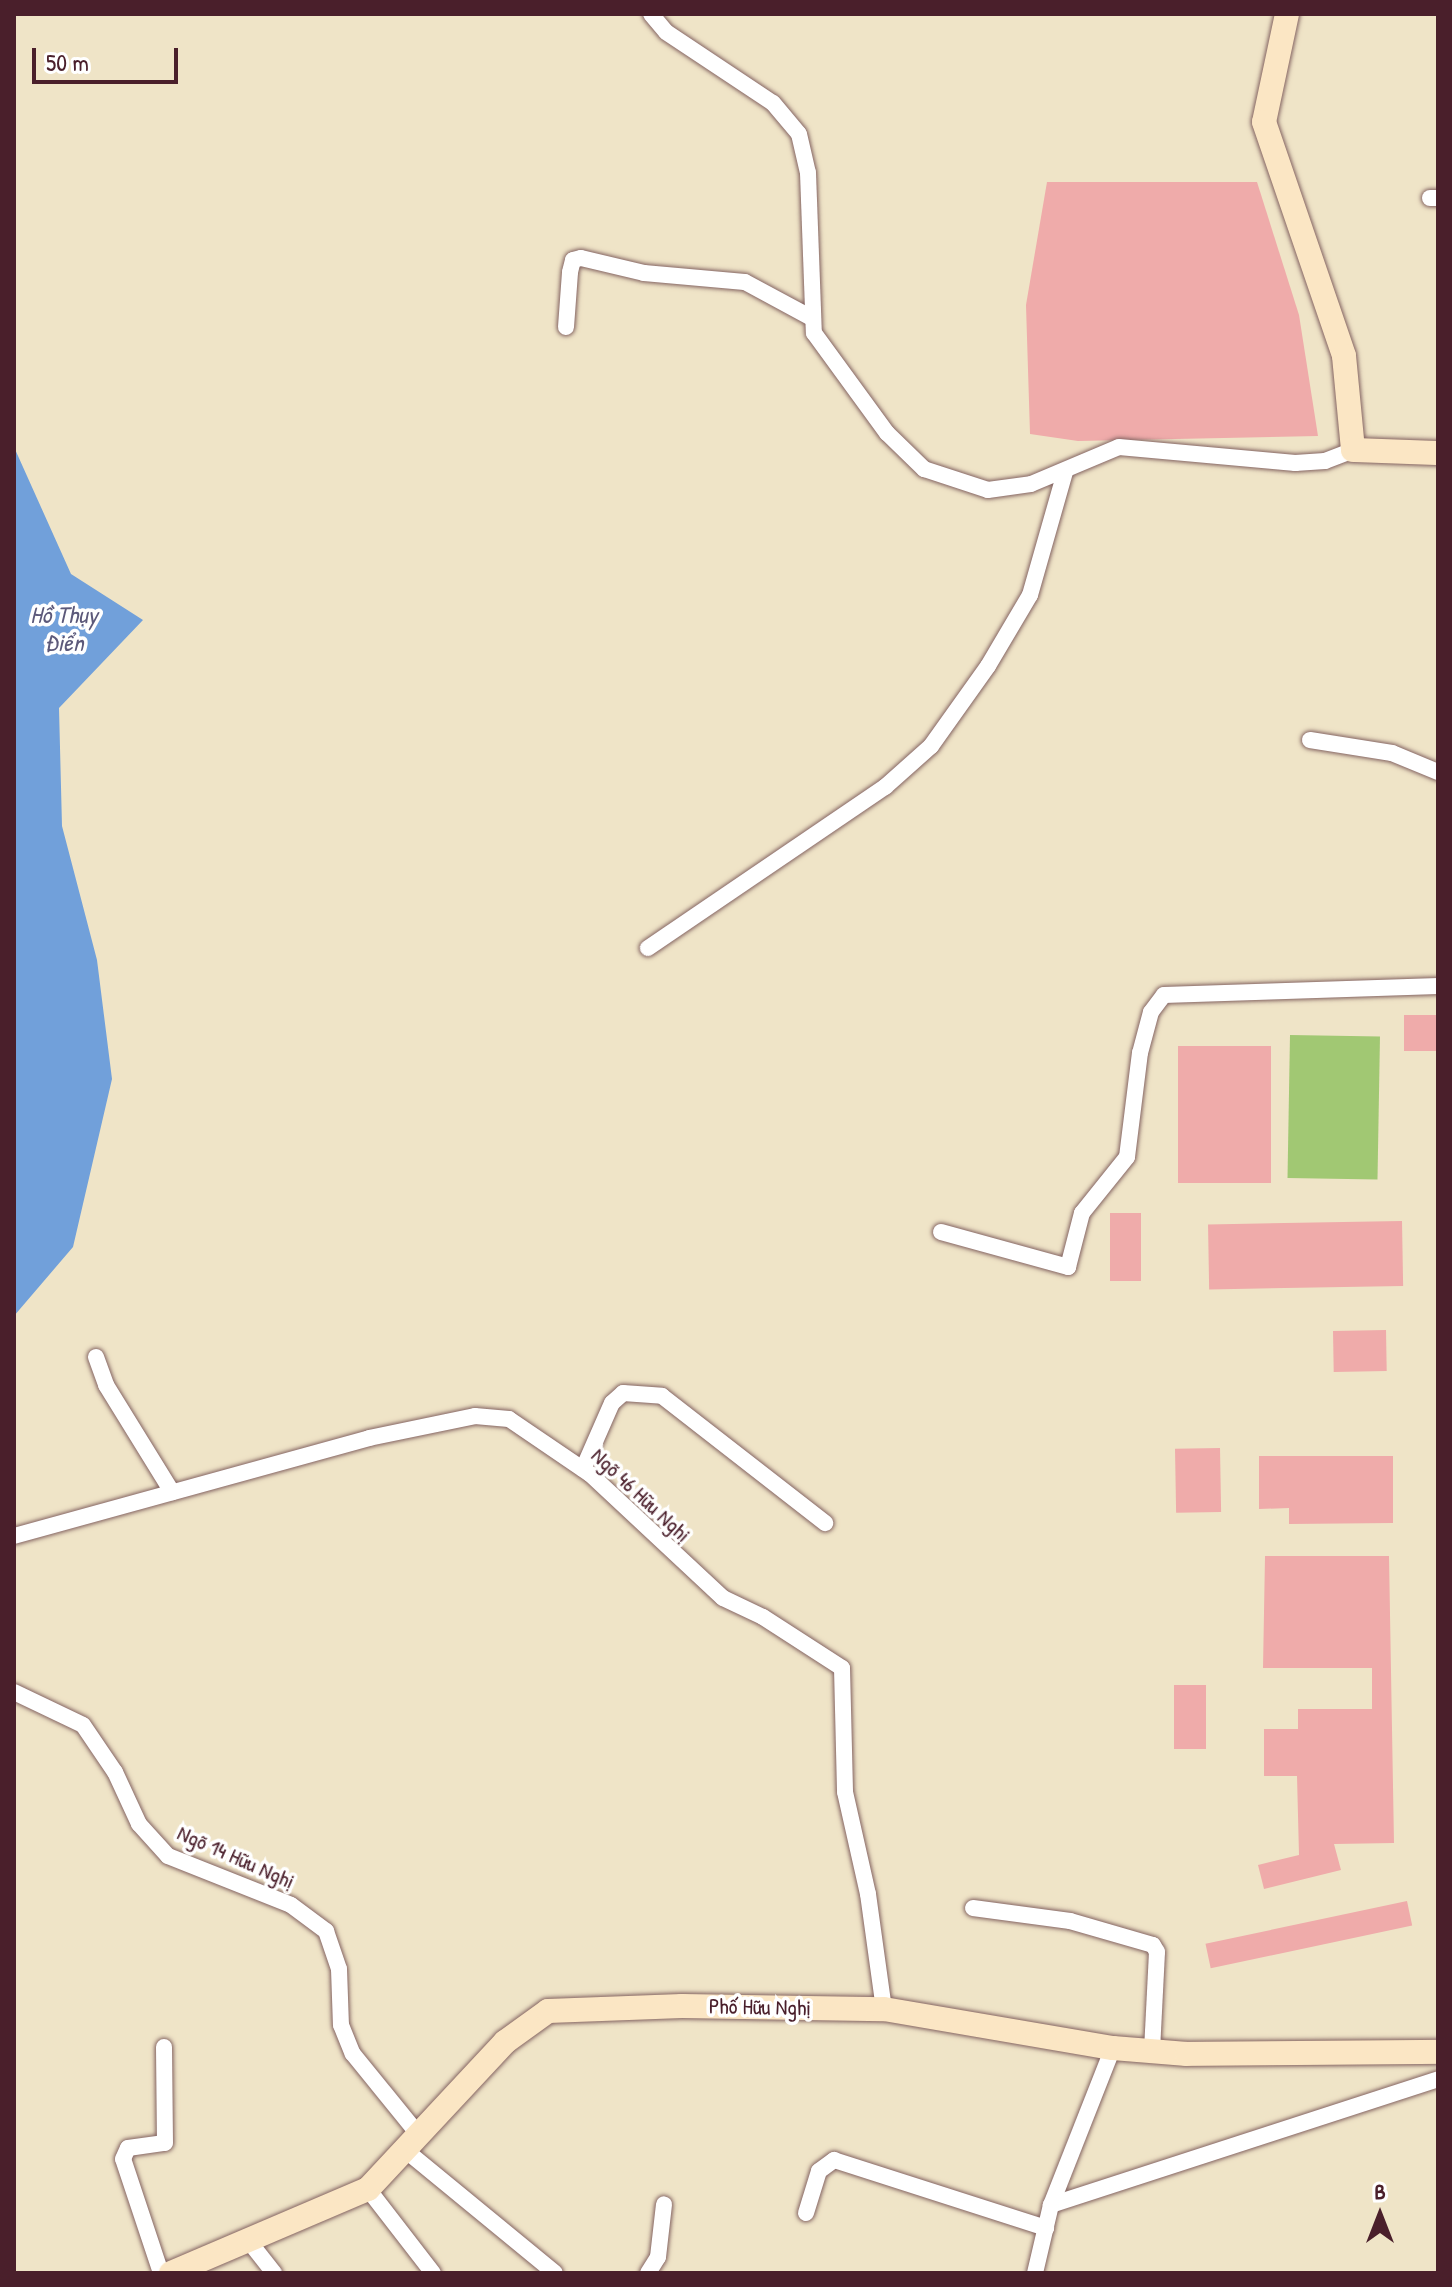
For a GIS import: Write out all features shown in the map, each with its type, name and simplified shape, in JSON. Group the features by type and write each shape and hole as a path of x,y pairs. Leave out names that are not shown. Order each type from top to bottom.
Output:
{"main road":[{"path":"1287,14 1264,122 1344,356 1353,450 1438,453"},
{"name":"Phố Hữu Nghị","path":"176,2272 368,2189 411,2141 540,2013 682,2006 884,2009 1113,2048 1243,2057 1438,2052"}],"street":[{"path":"651,14 666,32 773,103 799,134 808,173 810,317 814,333 887,433 924,469 988,490 1031,484 1119,447 1295,463 1325,461 1353,450"},
{"path":"566,327 570,272 573,260 581,258 644,273 734,279 810,317"},
{"path":"648,948 885,787 931,746 988,666 1030,595 1065,472"},
{"path":"1310,740 1392,753 1438,772"},
{"path":"941,1232 1068,1267 1082,1213 1127,1157 1140,1053 1151,1012 1164,995 1438,986"},
{"path":"96,1357 106,1385 172,1492"},
{"path":"583,1469 612,1403 623,1393 662,1396 825,1523"},
{"name":"Ngõ 46 Hữu Nghị","path":"14,1536 369,1438 475,1416 509,1419 583,1469 723,1598 763,1617 842,1668 845,1792 868,1894 884,2009"},
{"name":"Ngõ 14 Hữu Nghị","path":"14,1692 83,1725 115,1772 139,1824 168,1856 291,1905 326,1931 339,1969 341,2025 353,2054 411,2141 555,2273"},
{"path":"973,1908 1070,1921 1153,1945 1157,1952 1152,2051"},
{"path":"164,2047 165,2143 128,2148 123,2159 176,2272"},
{"path":"1035,2273 1051,2205 1113,2048"},
{"path":"1051,2205 1438,2079"},
{"path":"806,2213 819,2171 834,2160 1046,2228"},
{"path":"368,2189 433,2273"},
{"path":"648,2273 658,2257 664,2204"},
{"path":"248,2240 274,2273"}],"green space":[{"path":"1290,1035 1380,1037 1377,1180 1288,1178"}],"water":[{"name":"Hồ Thụy Điển","path":"14,447 71,574 143,620 59,708 62,826 97,960 112,1079 73,1247 14,1316"}],"building":[{"path":"1047,182 1257,182 1299,315 1318,436 1078,441 1030,434 1026,305"},
{"path":"1404,1015 1438,1015 1438,1051 1404,1051"},
{"path":"1178,1046 1271,1046 1271,1183 1178,1183"},
{"path":"1110,1213 1141,1213 1141,1281 1110,1281"},
{"path":"1402,1221 1403,1286 1209,1289 1208,1224"},
{"path":"1386,1330 1387,1371 1334,1372 1333,1331"},
{"path":"1220,1448 1221,1512 1176,1513 1175,1449"},
{"path":"1259,1456 1393,1456 1393,1523 1289,1524 1289,1508 1259,1509"},
{"path":"1265,1556 1389,1556 1394,1843 1334,1844 1341,1870 1264,1889 1258,1865 1299,1855 1297,1776 1264,1776 1264,1729 1298,1729 1298,1709 1372,1709 1372,1668 1263,1668"},
{"path":"1174,1685 1206,1685 1206,1749 1174,1749"},
{"path":"1407,1901 1412,1925 1211,1968 1206,1944"}]}
